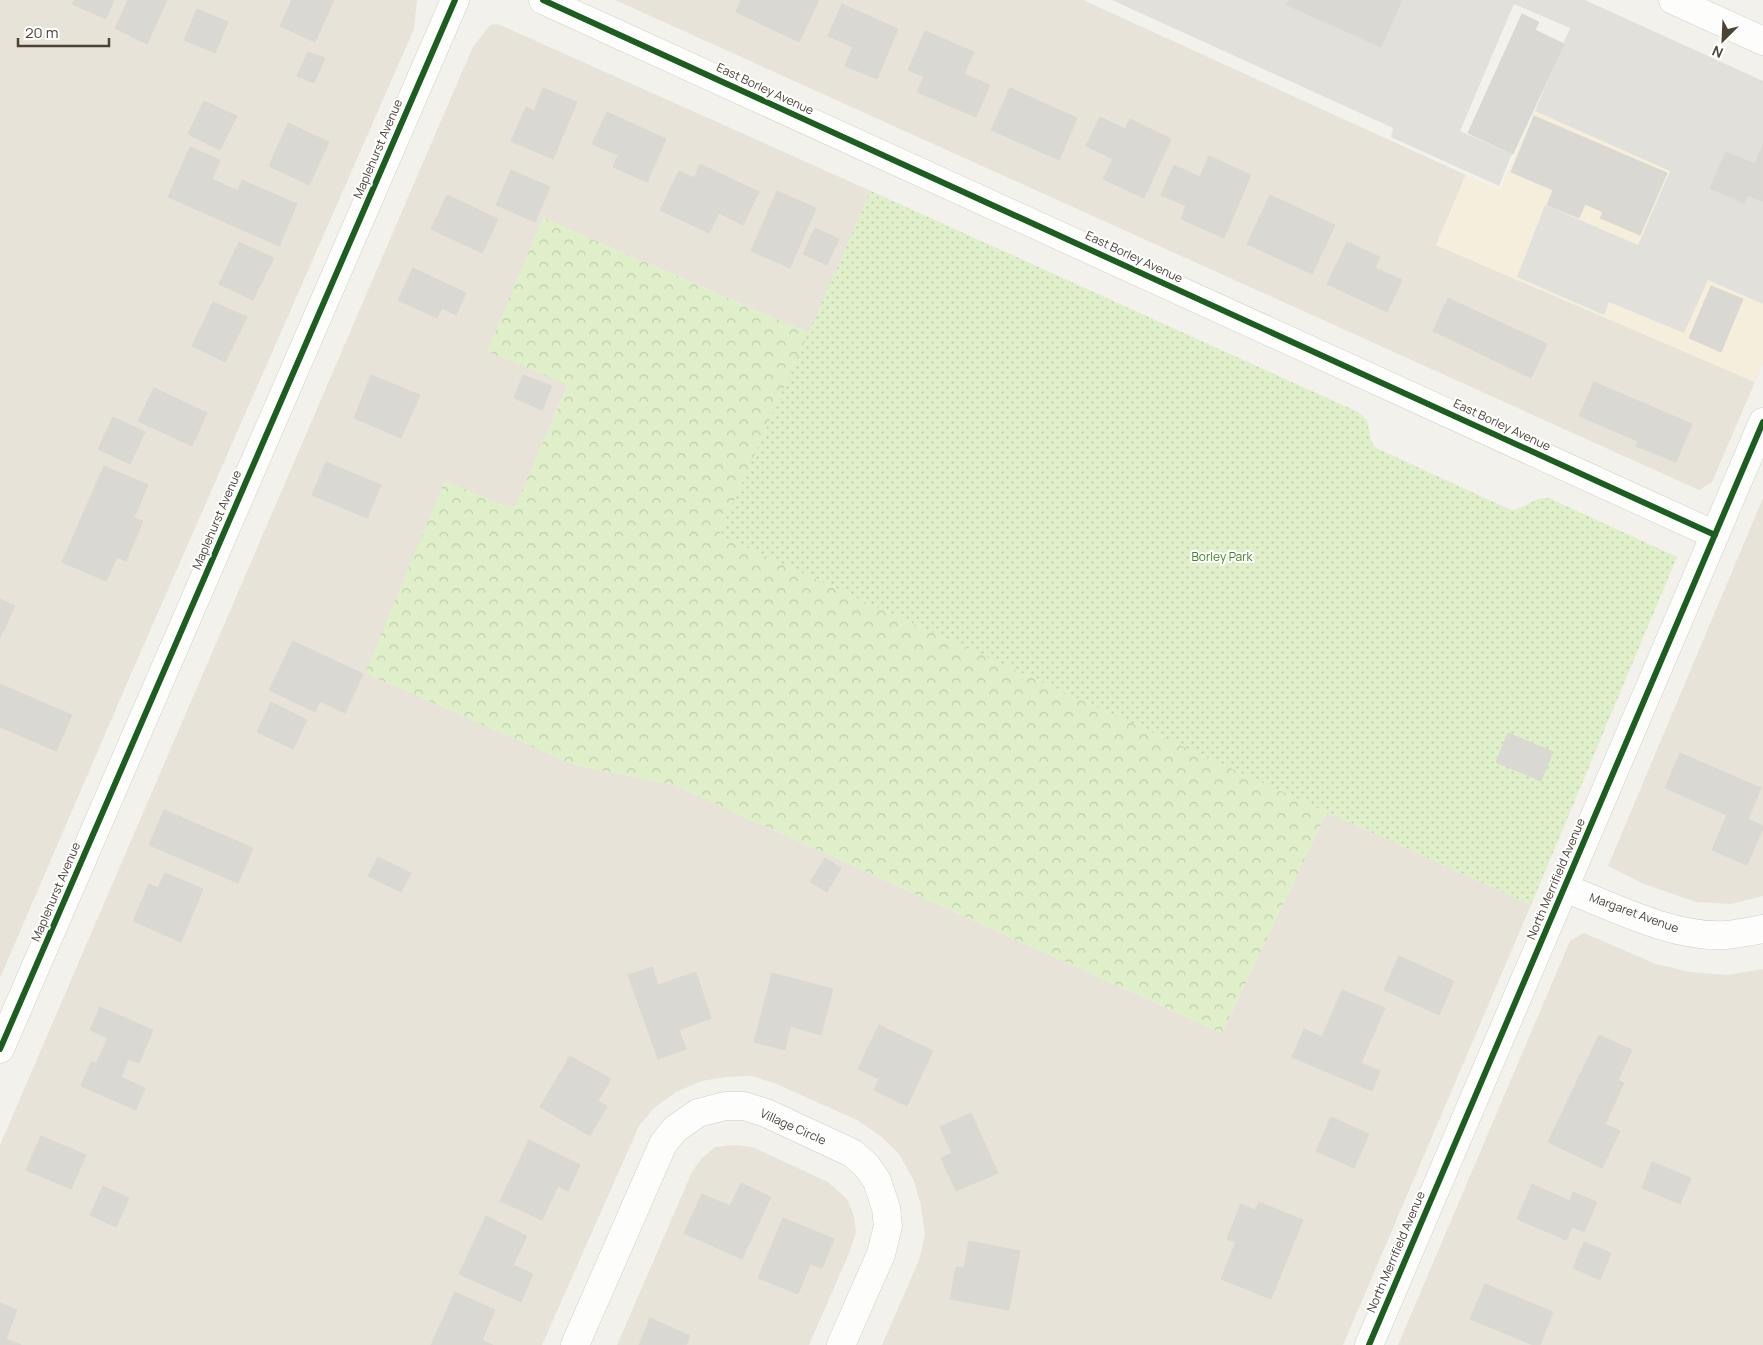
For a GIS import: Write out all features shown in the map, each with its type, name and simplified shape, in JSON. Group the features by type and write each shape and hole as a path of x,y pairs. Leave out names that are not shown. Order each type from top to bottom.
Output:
{"street":[{"name":"Maplehurst Avenue","path":"0,1050 455,0"},
{"name":"East Borley Avenue","path":"543,0 1715,535"},
{"path":"1673,0 1763,41"},
{"name":"North Merrifield Avenue","path":"1368,1345 1763,422"},
{"name":"Margaret Avenue","path":"1565,888 1653,922 1683,931 1724,935 1763,929"},
{"name":"Village Circle","path":"575,1345 663,1144 675,1129 698,1113 725,1106 744,1106 852,1153 866,1166 877,1181 886,1208 888,1226 881,1254 841,1345"}],"shaded area":[{"path":"0,0 417,0 414,29 0,978"},
{"path":"615,0 1083,0 1466,175 1436,245 1755,382 1712,482 1699,490"},
{"path":"1112,0 1289,0 1287,5 1381,47 1402,0 1585,0 1763,81 1763,144 1755,164 1726,152 1711,188 1744,202 1748,195 1763,201 1763,304 1708,280 1684,333 1609,302 1604,315 1517,277 1545,205 1638,245 1670,171 1535,111 1570,28 1514,4 1460,131 1512,154 1499,186 1391,137 1393,128"},
{"path":"1583,0 1763,81 1763,364 1755,382 1436,245 1466,175 1500,190"},
{"path":"498,24 871,191 809,333 543,218 488,350 568,384 514,510 445,481 366,673 574,765 674,785 1222,1033 1327,812 1531,905 1343,1345 882,1345 919,1260 925,1235 921,1206 914,1181 899,1154 883,1138 857,1120 774,1083 752,1076 725,1077 702,1081 676,1092 654,1108 639,1126 542,1345 0,1345 0,1145 465,65 473,47 490,25"},
{"path":"1763,498 1763,896 1731,904 1696,902 1644,884 1608,866"},
{"path":"1584,933 1656,964 1690,972 1727,975 1763,969 1763,1345 1398,1345 1570,941"},
{"path":"734,1145 752,1147 828,1182 847,1199 854,1216 856,1232 850,1251 809,1345 617,1345 692,1172 701,1159 715,1147"}],"green space":[{"name":"Borley Park","path":"871,191 1358,412 1367,420 1371,441 1376,448 1511,510 1538,499 1549,498 1677,557 1531,905 719,535"},
{"path":"543,218 809,333 719,535 1327,812 1222,1033 674,785 574,765 365,673 445,481 514,509 568,385 487,351"}],"building":[{"path":"74,0 114,0 106,19 72,4"},
{"path":"128,0 167,0 147,44 115,28"},
{"path":"292,0 334,0 315,42 280,26"},
{"path":"741,0 819,0 799,42 736,12"},
{"path":"1289,0 1402,0 1381,47 1287,5"},
{"path":"842,4 898,29 877,79 845,66 853,47 828,36"},
{"path":"197,9 228,22 215,53 184,40"},
{"path":"1522,14 1539,22 1535,30 1564,44 1513,154 1468,133"},
{"path":"925,31 974,52 964,74 990,85 976,117 917,92 924,77 908,70"},
{"path":"308,52 325,58 314,83 297,76"},
{"path":"543,88 577,102 553,159 511,141 526,107 534,111"},
{"path":"1010,88 1077,118 1059,160 991,130"},
{"path":"204,101 237,116 220,150 188,134"},
{"path":"607,112 666,139 647,182 613,167 618,155 592,144"},
{"path":"1534,116 1667,173 1640,235 1600,218 1603,212 1585,204 1579,218 1547,205 1553,190 1511,172"},
{"path":"1100,117 1125,129 1130,119 1171,139 1144,198 1103,179 1113,159 1086,146"},
{"path":"288,123 329,142 309,185 269,166"},
{"path":"1763,144 1763,201 1748,195 1744,203 1710,188 1726,152 1755,164"},
{"path":"190,147 220,160 212,179 238,191 242,180 297,204 279,246 168,197"},
{"path":"1209,156 1251,175 1224,238 1181,219 1186,206 1161,195 1174,165 1200,177"},
{"path":"700,164 759,192 743,225 719,213 709,233 660,210 679,171 694,178"},
{"path":"511,170 550,187 535,222 496,205"},
{"path":"777,191 816,208 790,268 751,251"},
{"path":"447,195 498,219 482,253 431,229"},
{"path":"1270,195 1335,225 1312,274 1247,244"},
{"path":"815,228 839,239 827,265 803,254"},
{"path":"239,242 274,258 253,300 219,284"},
{"path":"1347,242 1380,257 1375,268 1402,280 1387,312 1327,284"},
{"path":"413,268 466,293 456,315 442,308 437,318 398,300"},
{"path":"1711,286 1743,299 1721,352 1689,338"},
{"path":"1448,298 1547,344 1531,378 1433,331"},
{"path":"213,302 247,317 225,362 192,346"},
{"path":"371,375 420,395 401,438 354,418"},
{"path":"523,375 552,386 542,410 514,398"},
{"path":"1594,382 1692,424 1676,462 1636,446 1638,441 1579,416"},
{"path":"154,388 207,413 192,446 138,421"},
{"path":"113,417 145,432 130,464 98,449"},
{"path":"326,462 381,485 367,518 312,495"},
{"path":"104,466 148,485 134,518 143,521 126,561 117,557 106,581 62,562"},
{"path":"0,599 15,606 0,638"},
{"path":"293,641 363,674 345,713 320,701 315,712 269,690"},
{"path":"0,684 72,715 56,751 0,727"},
{"path":"271,702 307,720 293,749 257,732"},
{"path":"1508,733 1553,752 1541,781 1496,762"},
{"path":"1680,753 1761,788 1748,819 1763,826 1763,828 1747,865 1712,850 1727,815 1665,788"},
{"path":"164,810 253,848 238,883 149,845"},
{"path":"378,857 411,873 401,892 368,876"},
{"path":"825,858 841,868 827,892 810,882"},
{"path":"165,873 203,889 181,942 133,921 149,884 158,888"},
{"path":"1399,956 1454,981 1439,1015 1384,990"},
{"path":"652,967 658,985 696,972 711,1018 679,1030 686,1049 658,1059 628,975"},
{"path":"772,973 833,989 821,1035 790,1026 785,1050 754,1042"},
{"path":"1342,990 1385,1008 1361,1063 1380,1071 1372,1091 1292,1057 1304,1029 1322,1037"},
{"path":"100,1007 153,1030 139,1063 128,1059 121,1077 145,1088 136,1110 81,1086 91,1062 96,1064 108,1038 90,1030"},
{"path":"879,1025 933,1051 907,1106 874,1090 879,1079 858,1069"},
{"path":"1599,1035 1632,1050 1618,1080 1624,1083 1605,1124 1620,1131 1602,1168 1548,1142"},
{"path":"570,1056 611,1079 598,1101 607,1106 590,1136 540,1107"},
{"path":"971,1113 998,1173 956,1191 941,1158 952,1153 940,1127"},
{"path":"1331,1117 1369,1134 1354,1168 1316,1151"},
{"path":"41,1136 86,1155 71,1189 26,1170"},
{"path":"529,1140 580,1165 568,1191 558,1186 542,1220 500,1201"},
{"path":"1652,1162 1691,1178 1680,1204 1642,1188"},
{"path":"741,1183 771,1197 742,1259 684,1233 702,1194 730,1206"},
{"path":"1532,1184 1570,1201 1573,1192 1597,1202 1584,1232 1572,1227 1566,1240 1517,1219"},
{"path":"103,1186 129,1198 116,1227 90,1215"},
{"path":"1259,1202 1303,1220 1271,1299 1221,1279 1236,1242 1227,1239 1241,1204 1255,1210"},
{"path":"486,1216 527,1236 513,1265 533,1274 521,1302 459,1274"},
{"path":"783,1218 834,1239 822,1268 810,1264 798,1294 758,1278"},
{"path":"969,1241 1020,1251 1009,1310 950,1299 956,1267 964,1268"},
{"path":"1584,1242 1611,1253 1600,1280 1573,1268"},
{"path":"1485,1284 1553,1312 1540,1345 1533,1345 1470,1319"},
{"path":"455,1292 495,1310 482,1340 493,1345 431,1345"},
{"path":"0,1303 17,1310 6,1339 21,1345 0,1345"},
{"path":"650,1318 690,1336 686,1345 639,1345"}],"cycle path":[{"path":"0,1049 455,0"},
{"path":"543,0 1715,535"},
{"path":"1369,1345 1763,422"}]}
